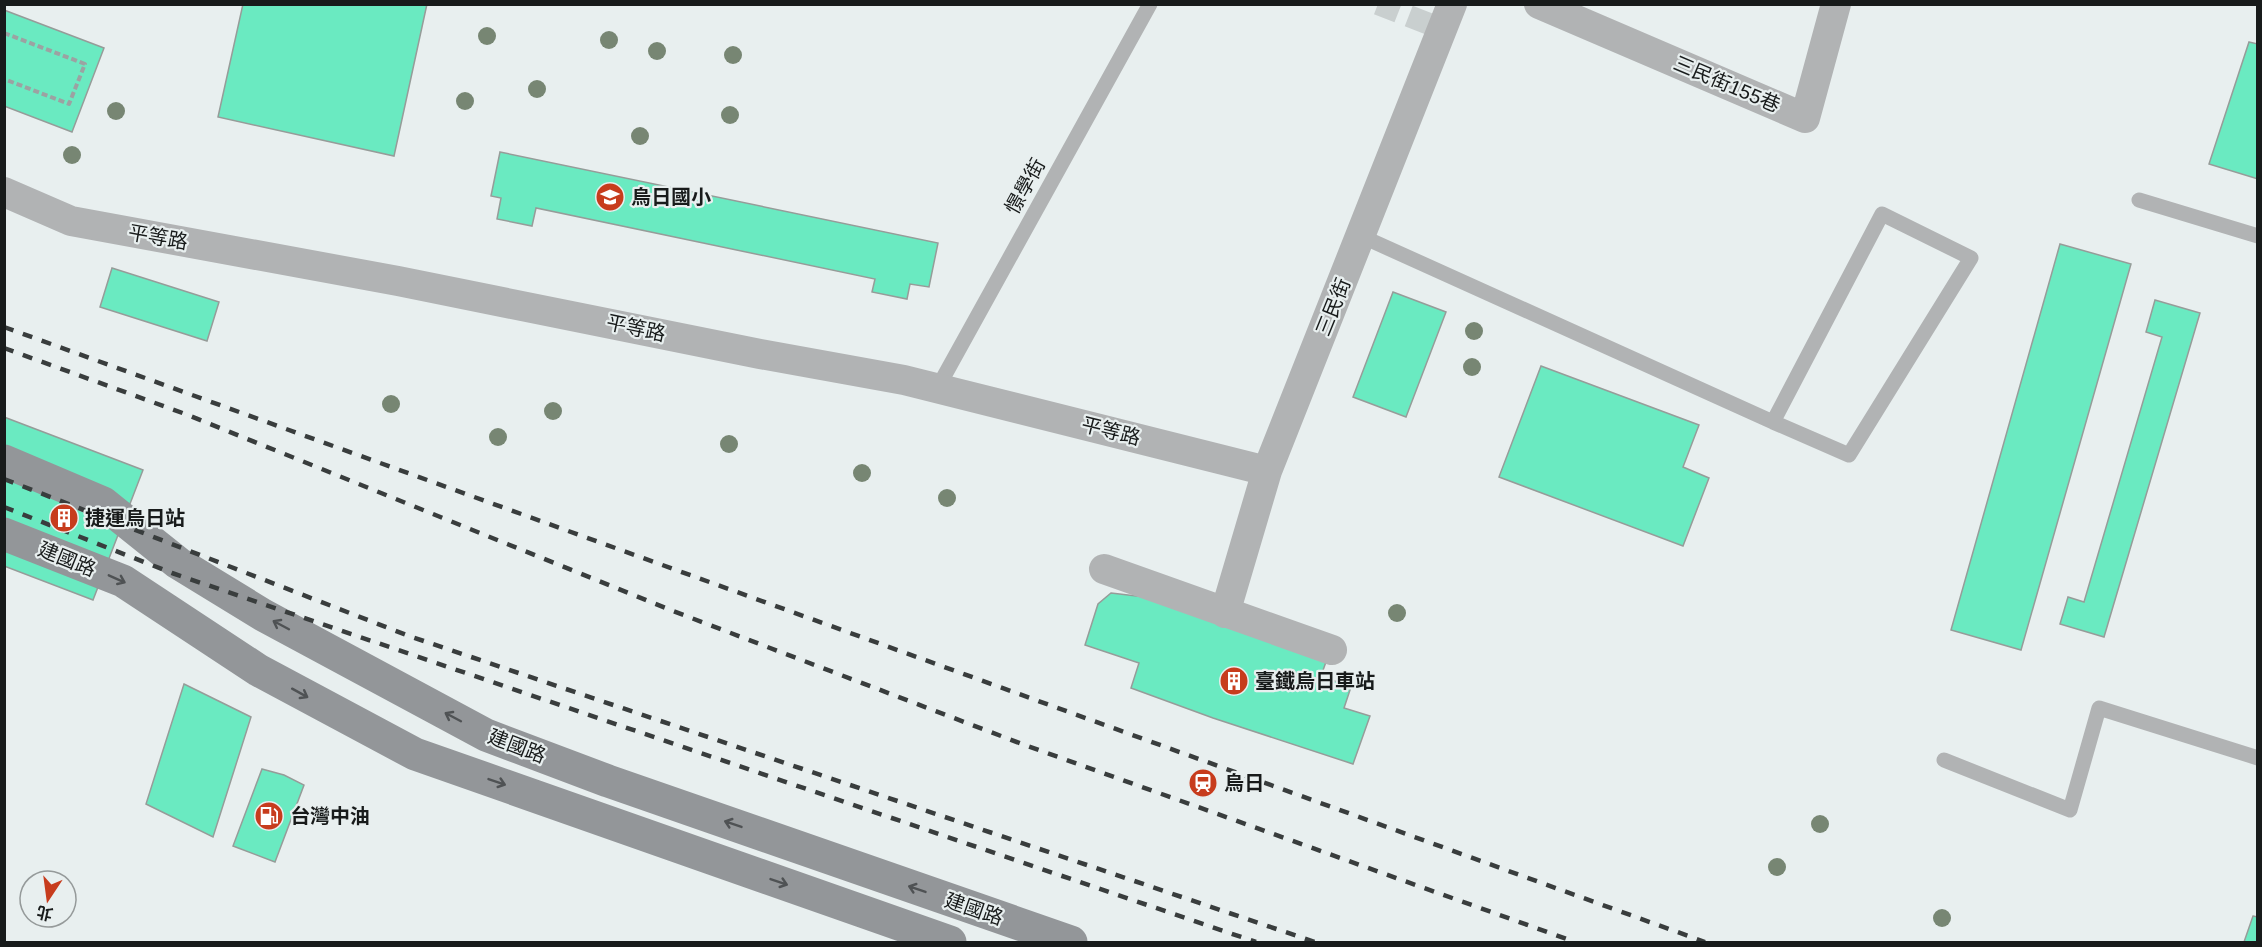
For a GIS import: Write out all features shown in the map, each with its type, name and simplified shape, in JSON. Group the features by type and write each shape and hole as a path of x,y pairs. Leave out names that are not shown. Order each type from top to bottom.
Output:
{"main road":[{"name":"建國路","path":"4,461 103,503 178,563 263,615 486,735 608,781 1071,942"},
{"name":"建國路","path":"4,534 123,581 258,670 415,754 950,942"}],"street":[{"name":"三民街","path":"1225,613 1267,471 1452,4"},
{"name":"三民街155巷","path":"1539,4 1806,118 1836,4"},
{"name":"平等路","path":"4,192 71,221 409,283 760,354 904,380 1267,471"},
{"path":"1104,569 1332,650"}],"lane":[{"name":"憬學街","path":"937,389 1150,4"},
{"path":"2139,200 2258,236"},
{"path":"1361,236 1773,422 1849,455 1971,258 1882,214 1773,422"},
{"path":"1944,760 2070,810 2099,708 2258,758"}],"path":[{"path":"4,33 85,64 69,104 4,79"}],"building":[{"path":"243,4 427,4 394,156 218,117"},
{"path":"4,10 104,48 72,132 4,106"},
{"path":"2249,42 2258,44 2258,179 2209,164"},
{"path":"500,152 938,243 929,287 910,284 907,299 872,292 875,279 536,208 532,226 497,219 501,198 491,196"},
{"path":"2060,244 2131,264 2021,650 1951,630"},
{"path":"112,268 219,302 207,341 100,307"},
{"path":"1393,292 1446,312 1406,417 1353,397"},
{"path":"2155,300 2200,313 2104,637 2060,624 2068,597 2084,602 2162,337 2146,332"},
{"path":"1541,366 1699,425 1683,467 1709,478 1683,546 1499,477"},
{"name":"捷運烏日站","path":"4,417 143,470 93,600 4,566"},
{"name":"臺鐵烏日車站","path":"1111,593 1145,597 1327,659 1321,676 1351,687 1344,708 1370,716 1353,764 1213,718 1131,688 1139,663 1085,645 1098,604"},
{"path":"184,684 251,717 213,837 146,804"},
{"name":"台灣中油","path":"262,769 284,775 304,785 275,862 233,846"},
{"path":"2253,916 2258,917 2258,942 2244,942"}],"tunnel":[{"path":"1378,4 1442,29"}],"railway":[{"path":"4,327 1705,942"},
{"path":"4,348 188,415 673,611 1022,744 1575,942"},
{"path":"4,479 409,636 1315,942"},
{"path":"4,507 172,573 1256,942"}],"place":[{"name":"烏日國小","path":"610,197"},
{"name":"捷運烏日站","path":"64,518"},
{"name":"臺鐵烏日車站","path":"1234,681"},
{"name":"烏日","path":"1203,783"},
{"name":"台灣中油","path":"269,816"}]}
